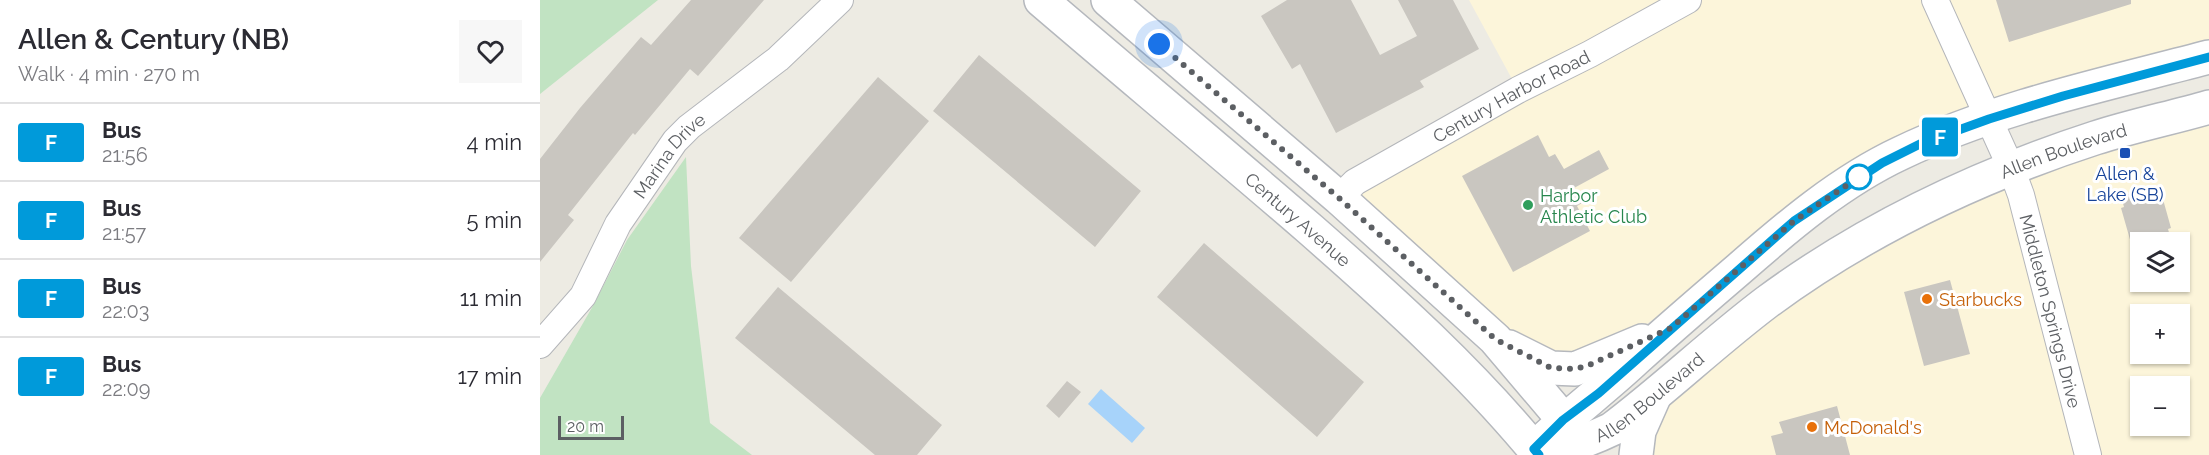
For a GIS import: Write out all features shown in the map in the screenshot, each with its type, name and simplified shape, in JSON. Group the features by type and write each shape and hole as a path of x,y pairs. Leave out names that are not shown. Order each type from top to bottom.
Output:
{"main road":[{"name":"Century Avenue","path":"1041,0 1224,154 1395,304 1457,364 1533,453"},
{"path":"1108,0 1339,198 1495,339 1579,439"},
{"name":"Allen Boulevard","path":"1579,439 1599,393 1671,328 1794,221 1899,153 1989,119 2063,96 2209,57"},
{"name":"Allen Boulevard","path":"1533,453 1566,447 1579,439 1612,429 1767,303 1839,254 1941,198 2011,168 2098,137 2209,107"},
{"path":"1495,339 1551,368 1575,369 1671,328"},
{"path":"1636,455 1639,431 1658,391"}],"street":[{"name":"Marina Drive","path":"540,345 583,296 618,224 675,141 689,127 778,59 840,0"},
{"name":"Century Harbor Road","path":"1339,198 1355,182 1365,176 1518,90 1590,54 1688,0"},
{"name":"Middleton Springs Drive","path":"1935,0 2021,195 2088,455"}],"shaded area":[{"path":"1469,0 2209,0 2209,57 1989,119 1679,300 1608,353 1551,368 1339,198 1518,90"},
{"path":"2209,107 2209,455 1636,455 1639,431 1839,254"}],"green space":[{"path":"540,0 658,0 540,94"},
{"path":"686,157 691,266 710,423 752,455 540,455 540,398 594,304 627,240"}],"water":[{"path":"1101,389 1145,428 1132,443 1088,404"}],"building":[{"path":"691,0 764,0 698,76 690,69 635,135 633,133 568,215 574,220 540,262 540,159 641,37 651,45"},
{"path":"1287,0 1351,0 1380,55 1417,36 1398,0 1453,0 1479,49 1420,81 1424,87 1336,133 1300,64 1292,69 1261,16"},
{"path":"1996,0 2131,0 2131,4 2009,42"},
{"path":"979,55 1141,191 1095,247 933,111"},
{"path":"878,77 929,121 791,282 739,238"},
{"name":"Harbor Athletic Club","path":"1538,135 1549,157 1555,154 1564,169 1599,150 1609,169 1574,188 1582,203 1577,206 1590,231 1513,272 1462,176"},
{"path":"2159,185 2171,228 2168,229 2169,232 2130,232 2130,240 2121,208 2124,207 2121,196"},
{"path":"1204,243 1364,382 1317,437 1157,297"},
{"path":"1950,280 1970,354 1924,366 1904,292"},
{"path":"778,287 942,425 917,455 875,455 735,338"},
{"path":"1067,381 1081,392 1059,418 1046,406"},
{"name":"McDonald's","path":"1837,406 1850,455 1776,455 1771,436 1783,433 1779,422"}],"bus line":[{"name":"F","path":"1539,455 1534,449 1563,420 1599,393 1794,221 1882,163 1920,144 1989,119 2063,96 2209,57"}],"place":[{"name":"Allen & Lake (SB)","path":"2125,153"},
{"name":"Harbor Athletic Club","path":"1528,205"},
{"name":"Starbucks","path":"1927,299"},
{"name":"McDonald's","path":"1812,427"}],"route":[{"path":"1159,44 1339,198 1495,339 1551,368 1575,369 1587,366 1671,328 1794,221 1859,177"}]}
